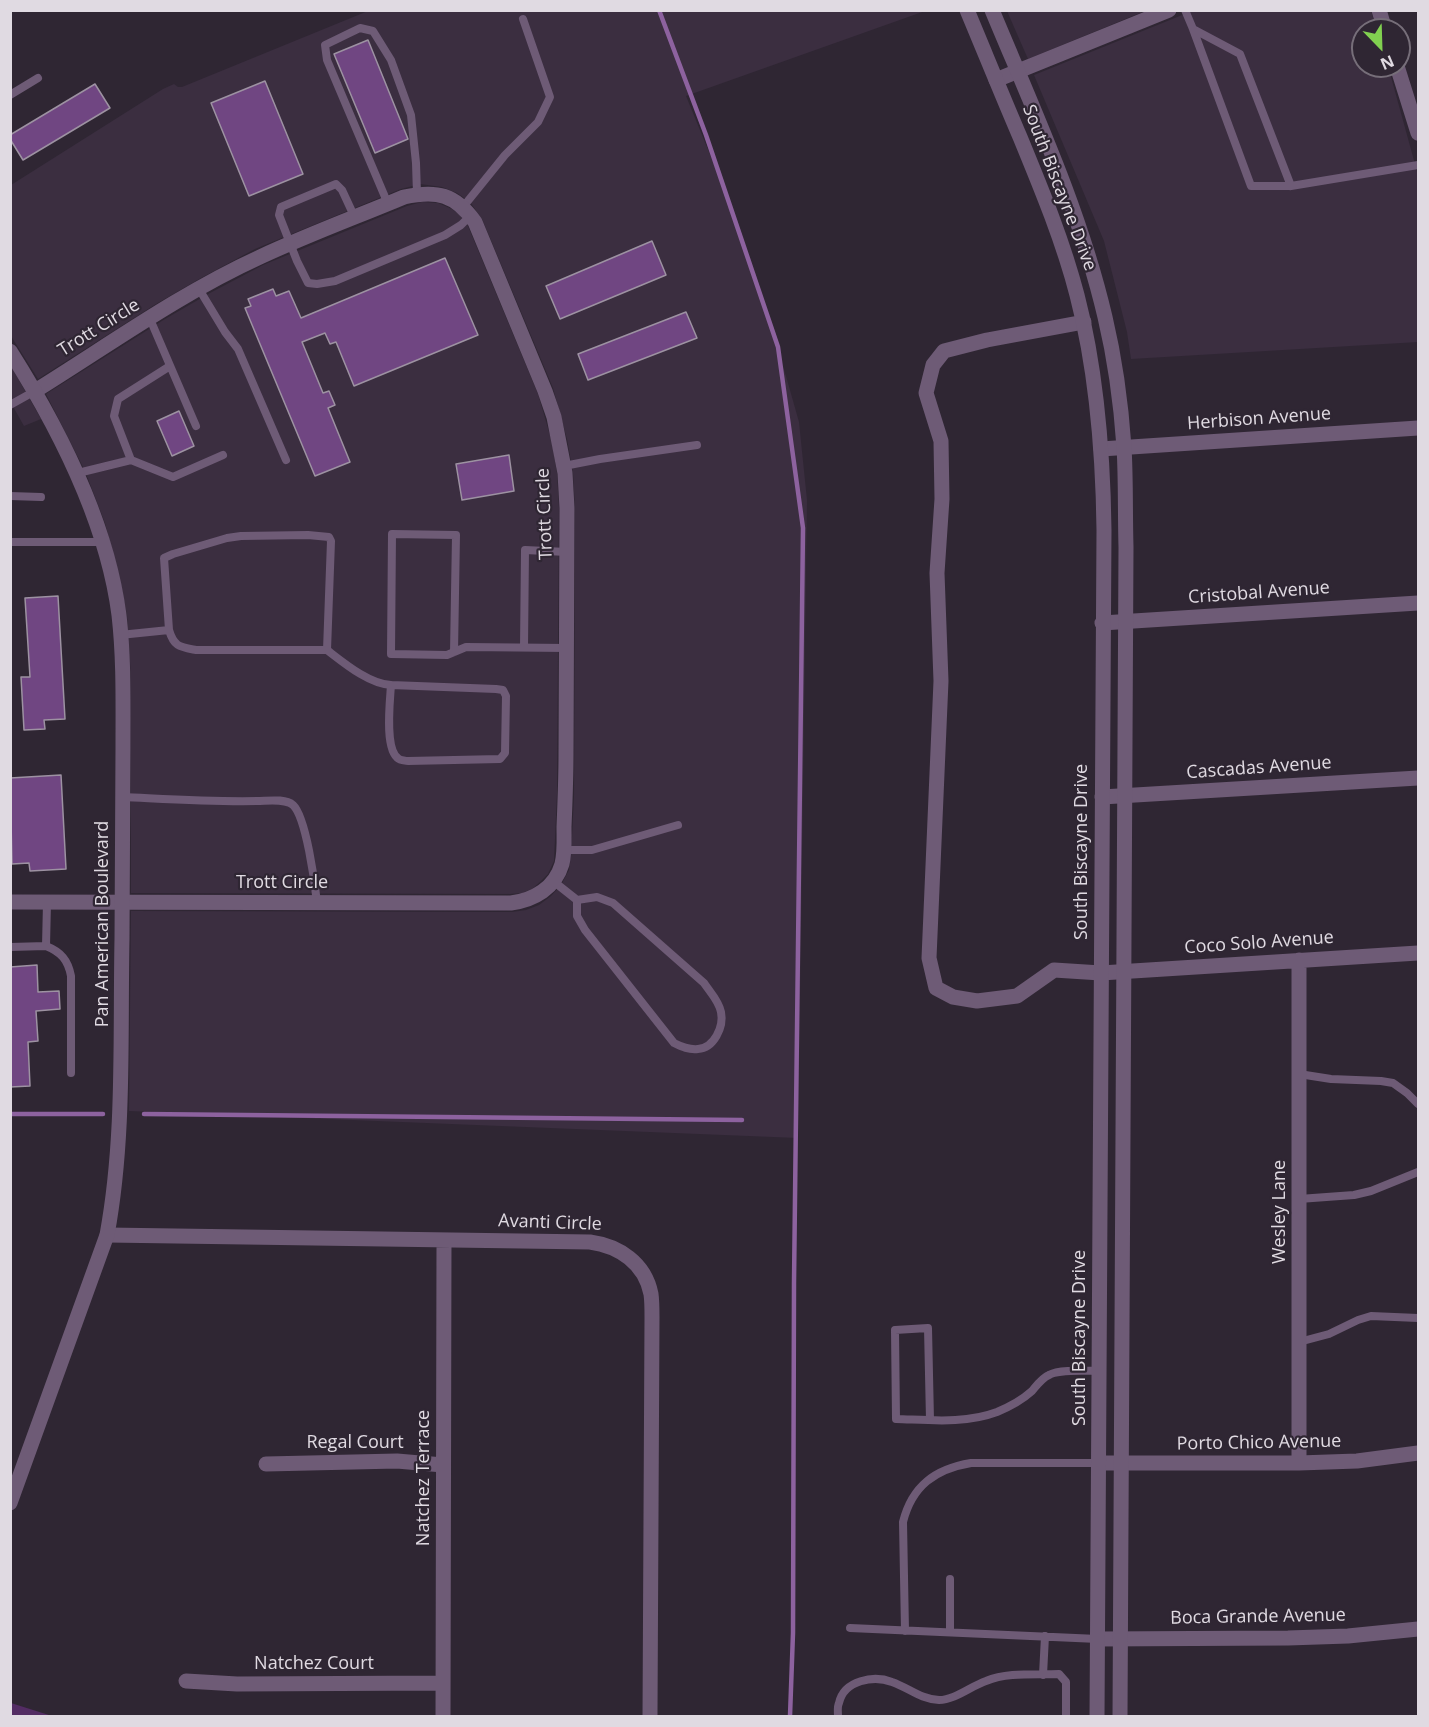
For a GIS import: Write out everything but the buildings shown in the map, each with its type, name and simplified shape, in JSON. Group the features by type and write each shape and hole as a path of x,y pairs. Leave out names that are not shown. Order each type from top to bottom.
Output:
{"street":[{"name":"South Biscayne Drive","path":"967,10 1068,261 1084,322 1096,397 1101,449 1103,498 1097,1716"},
{"name":"South Biscayne Drive","path":"992,10 1068,193 1095,278 1113,354 1124,447 1120,1716"},
{"path":"996,80 1169,10"},
{"path":"1402,78 1414,104 1419,133"},
{"name":"Trott Circle","path":"10,902 511,903 525,901 546,889 561,865 566,795 567,508 560,441 545,392 475,222 455,201 440,195 417,194 259,257 199,289 35,391"},
{"name":"Coco Solo Avenue","path":"1084,322 987,340 944,351 933,365 926,393 941,441 942,499 937,573 941,681 929,958 936,988 952,997 977,1001 1017,996 1053,970 1101,973 1419,953"},
{"name":"Pan American Boulevard","path":"10,351 35,391 78,473 97,525 117,604 123,678 121,1110 112,1210 107,1235 10,1503"},
{"name":"Herbison Avenue","path":"1101,449 1419,428"},
{"name":"Cristobal Avenue","path":"1102,623 1419,603"},
{"name":"Cascadas Avenue","path":"1102,797 1419,778"},
{"name":"Wesley Lane","path":"1299,960 1299,1463"},
{"name":"Avanti Circle","path":"107,1235 590,1242 604,1243 626,1254 638,1266 651,1293 650,1716"},
{"name":"Natchez Terrace","path":"443,1716 444,1240"},
{"name":"Porto Chico Avenue","path":"1099,1463 1299,1463 1357,1461 1419,1453"},
{"name":"Regal Court","path":"266,1464 397,1461 443,1465"},
{"name":"Boca Grande Avenue","path":"1098,1639 1308,1638 1419,1629"},
{"name":"Natchez Court","path":"186,1681 237,1684 443,1683"}],"lane":[{"path":"1185,10 1251,186 1291,186 1419,165"},
{"path":"355,218 342,190 336,184 281,207 279,214 308,283 336,281 445,236 461,225 466,211 505,155 538,122 550,97 523,19"},
{"path":"388,204 327,60 325,45 360,28 373,31 391,60 411,115 417,194"},
{"path":"1193,28 1240,54 1291,186"},
{"path":"10,95 38,78"},
{"path":"199,289 238,350 286,460"},
{"path":"150,319 196,426"},
{"path":"131,460 114,416 118,399 170,366"},
{"path":"10,405 35,391"},
{"path":"564,466 697,445"},
{"path":"78,473 131,460 173,477 223,455"},
{"path":"10,496 41,497"},
{"path":"454,652 456,535 392,534 392,654 447,655 466,647 567,648"},
{"path":"327,650 331,541 329,537 309,535 234,537 164,558 169,630 172,639 182,648 196,650 327,650 357,672 384,685 391,685 496,689 503,690 506,696 505,753 500,759 399,760 389,742 391,685"},
{"path":"10,542 102,542"},
{"path":"524,647 525,550 567,552"},
{"path":"120,635 169,630"},
{"path":"123,797 232,802 286,801 294,806 301,822 313,866 317,903"},
{"path":"563,850 591,850 678,825"},
{"path":"553,880 577,900 597,897 613,903 704,983 721,1012 721,1028 714,1040 701,1049 687,1049 674,1043 585,930 577,916 577,900"},
{"path":"46,946 47,902"},
{"path":"10,947 46,946 57,950 69,965 71,1073"},
{"path":"1299,1074 1330,1079 1393,1083 1419,1104"},
{"path":"1299,1199 1363,1194 1419,1172"},
{"path":"1299,1342 1329,1334 1371,1316 1419,1318"},
{"path":"930,1420 928,1328 895,1330 896,1419 930,1420 970,1420 1015,1404 1049,1374 1099,1371"},
{"path":"905,1631 903,1522 913,1497 924,1483 937,1473 954,1466 971,1463 1099,1463"},
{"path":"950,1579 950,1632"},
{"path":"850,1628 1098,1639"},
{"path":"1043,1675 1045,1636"},
{"path":"838,1716 838,1704 843,1694 852,1685 861,1681 876,1679 892,1682 920,1697 941,1700 986,1680 1004,1676 1059,1674 1066,1682 1066,1716"}],"shaded area":[{"path":"368,11 925,11 686,96 730,203 799,422 807,500 798,1138 129,1111 131,911 512,912 539,905 561,885 569,870 574,796 575,509 573,473 567,439 553,388 482,219 470,202 442,187 420,184 401,189 255,249 156,304 38,379 11,336 11,185 163,89 174,84 182,87"},
{"path":"1007,11 1145,11 1028,59"},
{"path":"1192,11 1371,11 1373,18 1351,18 1351,78 1391,78 1418,175 1418,342 1131,359 1127,332 1104,241 1034,75"},
{"path":"422,202 438,203 452,209 468,226 538,394 552,442 559,508 557,794 554,861 548,874 532,889 510,894 131,893 131,678 127,615 105,523 85,471 46,394 165,319 263,265 407,206"},
{"path":"11,366 41,419 24,426 11,403"},
{"path":"11,1703 52,1716 11,1716"}],"waterway":[{"path":"659,10 706,135 778,347 803,528 794,1282 793,1633 790,1716"},
{"path":"10,1114 103,1114"},
{"path":"144,1114 742,1120"}]}
